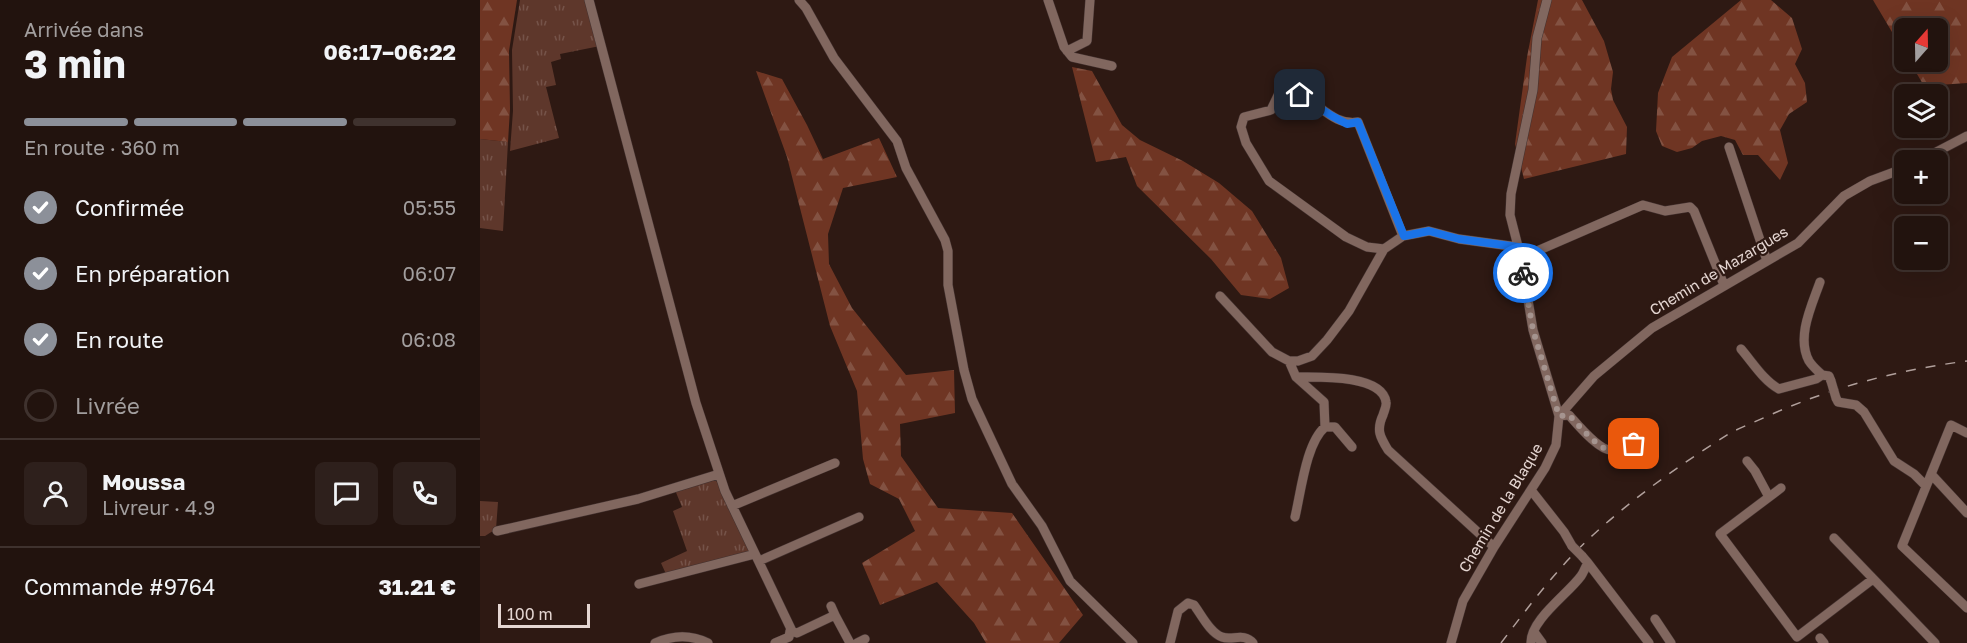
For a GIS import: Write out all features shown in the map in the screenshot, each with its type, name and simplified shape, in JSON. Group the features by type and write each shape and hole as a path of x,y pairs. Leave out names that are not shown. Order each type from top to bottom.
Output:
{"street":[{"path":"589,0 696,403 732,506 794,637"},
{"path":"799,0 806,8 834,58 897,141 906,168 945,240 948,251 948,285 972,399 1012,484 1042,526 1070,581 1133,643"},
{"path":"1048,0 1067,51 1072,57 1112,66"},
{"path":"1067,51 1087,41 1090,0"},
{"name":"Chemin de la Blaque","path":"1451,643 1463,601 1545,468 1556,445 1559,416 1533,330 1521,258 1510,215 1511,194 1533,90 1537,38 1547,0"},
{"path":"1384,249 1367,247 1347,237 1269,181 1246,143 1241,127 1244,117 1271,110 1281,89 1300,95 1347,124 1358,122 1404,236"},
{"path":"1940,150 1967,136"},
{"path":"1729,147 1767,261"},
{"name":"Chemin de Mazargues","path":"1559,416 1594,376 1652,328 1797,243 1844,196 1870,181 1894,172"},
{"path":"1521,258 1643,205 1665,211 1690,207 1694,211 1724,285"},
{"path":"1220,296 1272,352 1289,361 1298,361 1312,356 1327,340 1349,311 1384,249 1404,236 1429,231 1459,239 1518,247"},
{"path":"1820,282 1805,330 1809,360 1822,375 1829,376 1838,402 1856,405 1864,412 1894,462 1914,474 1926,486"},
{"path":"1741,349 1769,384 1779,389 1816,379 1822,375"},
{"path":"1289,361 1296,377 1324,402 1325,427"},
{"path":"1296,377 1350,378 1382,392 1386,408 1378,426 1379,435 1388,450 1494,548"},
{"path":"1559,416 1569,415 1588,436 1608,450 1614,450 1630,440 1634,444"},
{"path":"1967,433 1951,425 1902,546 1967,608"},
{"path":"1294,517 1319,432 1325,427 1335,427 1352,447"},
{"path":"1747,461 1769,497"},
{"path":"732,506 835,463"},
{"path":"497,531 638,499 719,474"},
{"path":"1931,474 1967,513"},
{"path":"1780,489 1720,534 1797,637 1874,579"},
{"path":"1531,490 1649,643"},
{"path":"639,584 757,557 859,517"},
{"path":"1834,538 1935,643"},
{"path":"1531,643 1533,632 1547,611 1581,576 1585,560"},
{"path":"1170,643 1178,611 1188,603 1194,605 1214,633 1224,638 1236,636 1249,639 1253,643"},
{"path":"775,643 794,637 833,610 850,643"},
{"path":"1655,619 1671,643"},
{"path":"1533,632 1542,643"},
{"path":"655,643 667,638 687,635 708,643"}],"green space":[{"path":"480,0 517,0 509,51 508,142 480,139"},
{"path":"520,0 588,0 600,46 560,54 561,59 551,62 556,85 546,87 559,138 510,151 513,111 512,50"},
{"path":"1538,0 1582,0 1604,41 1613,72 1611,89 1613,100 1627,127 1626,154 1524,179 1515,144 1527,57"},
{"path":"1741,0 1771,0 1792,18 1802,49 1795,64 1805,83 1807,102 1789,114 1780,130 1788,163 1780,180 1758,155 1743,155 1735,140 1721,136 1677,152 1662,146 1656,131 1658,93 1672,57"},
{"path":"1873,0 1967,0 1967,83 1923,84 1916,72 1948,72 1948,18 1894,18 1894,35"},
{"path":"1072,67 1092,71 1122,125 1140,140 1183,161 1219,183 1252,211 1281,258 1289,288 1270,299 1241,295 1211,259 1137,186 1126,157 1096,162"},
{"path":"756,71 782,79 823,159 879,138 897,177 843,188 828,234 829,264 852,308 906,375 954,370 955,413 900,424 901,456 938,508 1012,513 1083,615 1059,643 986,643 974,623 937,582 880,605 862,563 915,531 899,499 870,484 863,459 857,391 830,326 787,157"},
{"path":"480,139 508,142 503,231 480,228"},
{"path":"716,480 750,551 666,574 661,563 687,551 673,511 682,507 675,490"},
{"path":"480,501 498,502 496,529 485,536 480,536"}],"railway":[{"path":"1501,643 1556,573 1593,535 1660,481 1732,432 1794,405 1842,388 1916,369 1967,361"}],"way so far":[{"path":"1523,273 1533,330 1559,416 1569,415 1588,436 1608,450 1614,450 1630,440 1634,444"}],"route":[{"path":"1300,95 1347,124 1358,122 1404,236 1429,231 1459,239 1518,247 1523,273"}]}
